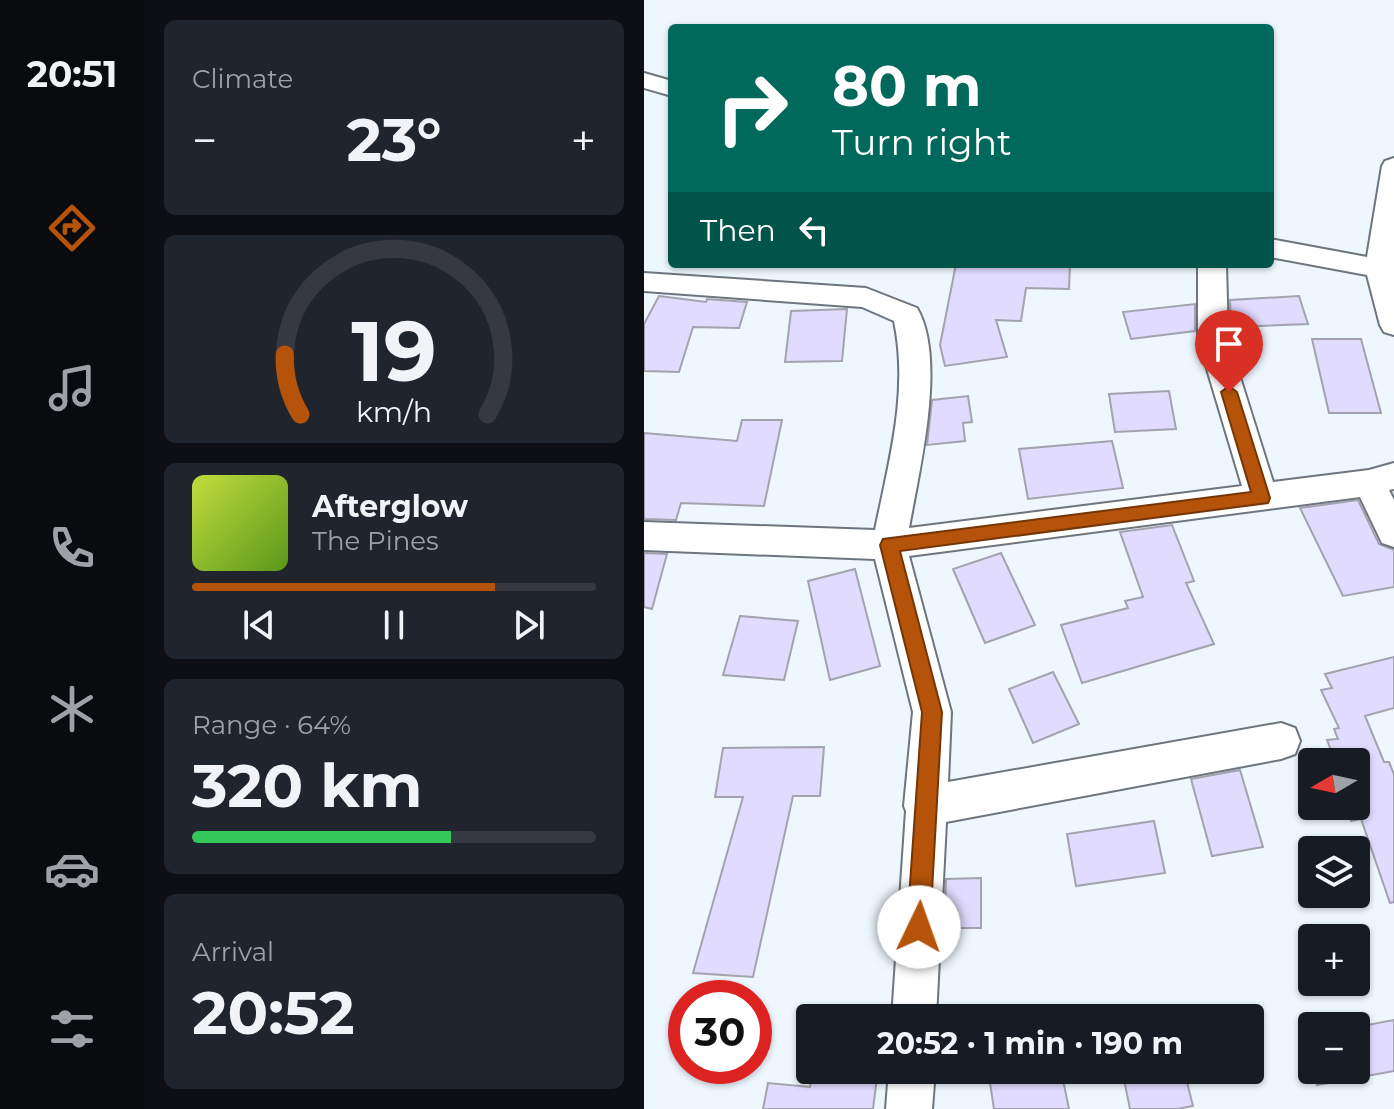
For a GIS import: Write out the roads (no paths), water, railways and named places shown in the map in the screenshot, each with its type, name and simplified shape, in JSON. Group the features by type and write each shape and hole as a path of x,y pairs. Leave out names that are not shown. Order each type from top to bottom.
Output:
{"street":[{"path":"644,80 668,88"},
{"path":"1394,166 1379,268 1394,325"},
{"path":"1274,249 1379,268"},
{"path":"1212,268 1213,339 1262,498"},
{"path":"644,282 866,298 907,315 914,346 914,411 889,545 932,712 924,806 915,1004"},
{"path":"644,536 889,545 1382,480 1394,533"},
{"path":"924,806 1281,741"},
{"path":"909,1109 911,1084"}]}
